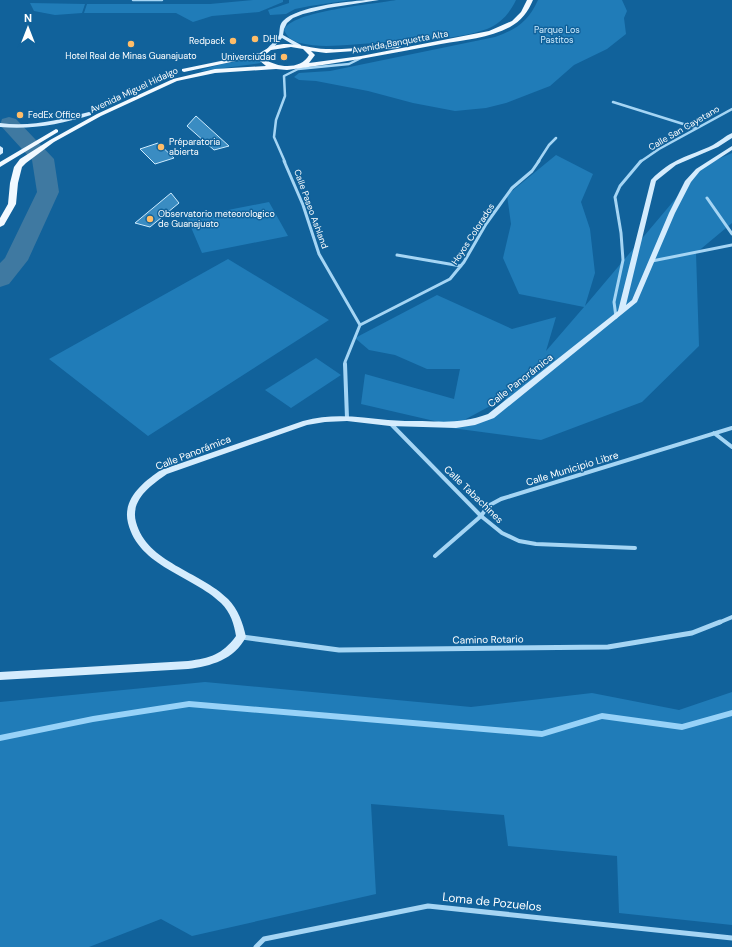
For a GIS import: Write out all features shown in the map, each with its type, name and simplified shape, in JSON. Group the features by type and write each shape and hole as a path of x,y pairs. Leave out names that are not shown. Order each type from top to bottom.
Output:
{"main road":[{"path":"454,41 506,28 524,14 530,0"},
{"name":"Avenida Banquetta Alta","path":"269,49 283,46 302,47 326,51 454,41"},
{"name":"Avenida Banquetta Alta","path":"275,67 296,67 361,58 454,41"},
{"path":"296,67 303,65 311,58 312,55 302,47"},
{"path":"269,49 262,54 262,57 265,63 275,67"},
{"name":"Avenida Miguel Hidalgo","path":"0,165 44,138 157,81 186,70 262,54"},
{"name":"Avenida Miguel Hidalgo","path":"0,225 13,201 12,198 18,167 23,161 52,141 99,115 175,80 215,71 275,67"}],"street":[{"path":"132,0 162,0"},
{"path":"282,36 281,29 284,23 299,13 377,0"},
{"path":"282,36 302,47"},
{"path":"269,49 282,36"},
{"name":"Calle Paseo Ashland","path":"360,325 318,254 303,205 274,137 276,120 286,96 283,79 284,76 292,71 349,64 361,58"},
{"path":"613,102 696,128"},
{"name":"Calle San Cayetano","path":"618,314 614,302 622,260 621,233 615,197 620,186 642,160 658,149 732,109"},
{"path":"0,126 43,126 89,114"},
{"path":"618,314 653,181 668,166 714,147 732,136"},
{"name":"Hoyos Colorados","path":"360,325 450,279 461,266 486,224 512,188 532,171 549,145 556,138"},
{"path":"0,148 0,153"},
{"name":"Calle Panorámica","path":"241,637 240,624 234,612 220,596 148,551 138,539 132,525 130,513 132,503 138,493 149,482 164,472 306,423 325,419 347,418 390,423 456,425 475,422 491,416 634,301 672,213 688,181 698,170 732,148"},
{"path":"707,198 732,234"},
{"path":"652,261 732,246"},
{"path":"397,256 461,266"},
{"path":"347,418 345,362 360,325"},
{"name":"Calle Tabachines","path":"390,423 481,516 502,533 519,541 559,546 635,548"},
{"name":"Calle Municipio Libre","path":"435,556 481,516 488,506 501,499 732,428"},
{"path":"714,433 732,447"},
{"name":"Camino Rotario","path":"241,637 339,650 608,647 692,633 732,617"},
{"path":"0,676 205,663 222,658 232,650 241,637"},
{"name":"Loma de Pozuelos","path":"256,947 264,939 428,906 732,938"}],"green space":[{"path":"253,0 283,0 283,2 259,12 212,16 193,22 176,13 84,13 87,4 210,4"},
{"path":"289,0 351,0 295,9 286,14 270,15 268,10 289,3"},
{"name":"Parque Los Pastitos","path":"396,0 516,0 504,18 492,27 474,33 446,38 318,46 295,41 288,37 284,30 290,23 317,13"},
{"name":"Parque Los Pastitos","path":"538,0 622,0 627,11 624,18 626,34 607,49 574,65 550,86 506,103 486,108 455,111 413,103 368,91 316,81 299,80 294,77 299,73 330,71 495,37 516,28 521,24 530,14"},
{"path":"30,3 85,4 82,13 55,15 34,11"},
{"path":"258,58 261,63 201,70 222,64"},
{"path":"732,153 732,223 696,253 699,346 642,402 541,440 429,425 443,423 361,404 365,374 454,399 460,369 427,369 395,355 369,350 355,338 437,295 512,329 556,317 546,351 584,307 519,294 503,258 511,224 507,195 556,155 593,174 581,202 590,229 595,273 585,306 704,165","holes":["507,397 491,416 466,420"]},
{"path":"269,202 288,236 202,253 187,218"},
{"path":"228,259 329,320 148,436 49,359"},
{"path":"316,358 341,375 291,408 265,390"},
{"path":"205,682 471,707 592,693 679,710 732,692 732,925 619,913 617,856 508,846 504,815 371,804 376,894 192,936 161,919 89,947 0,947 0,702"}],"building":[{"path":"196,116 229,146 214,150 187,126"},
{"path":"158,143 174,158 155,164 140,149"},
{"path":"171,193 179,203 150,227 135,223"}],"waterway":[{"path":"0,279 16,260 48,192 43,159 9,123"},
{"path":"0,738 93,719 189,704 542,734 602,716 682,727 732,713"}],"place":[{"name":"DHL","path":"255,39"},
{"name":"Redpack","path":"233,41"},
{"name":"Hotel Real de Minas Guanajuato","path":"131,44"},
{"name":"Univerciudad","path":"284,57"},
{"name":"FedEx Office","path":"20,115"},
{"name":"Préparatoria abierta","path":"161,147"},
{"name":"Observatorio meteorologico de Guanajuato","path":"150,219"}]}
